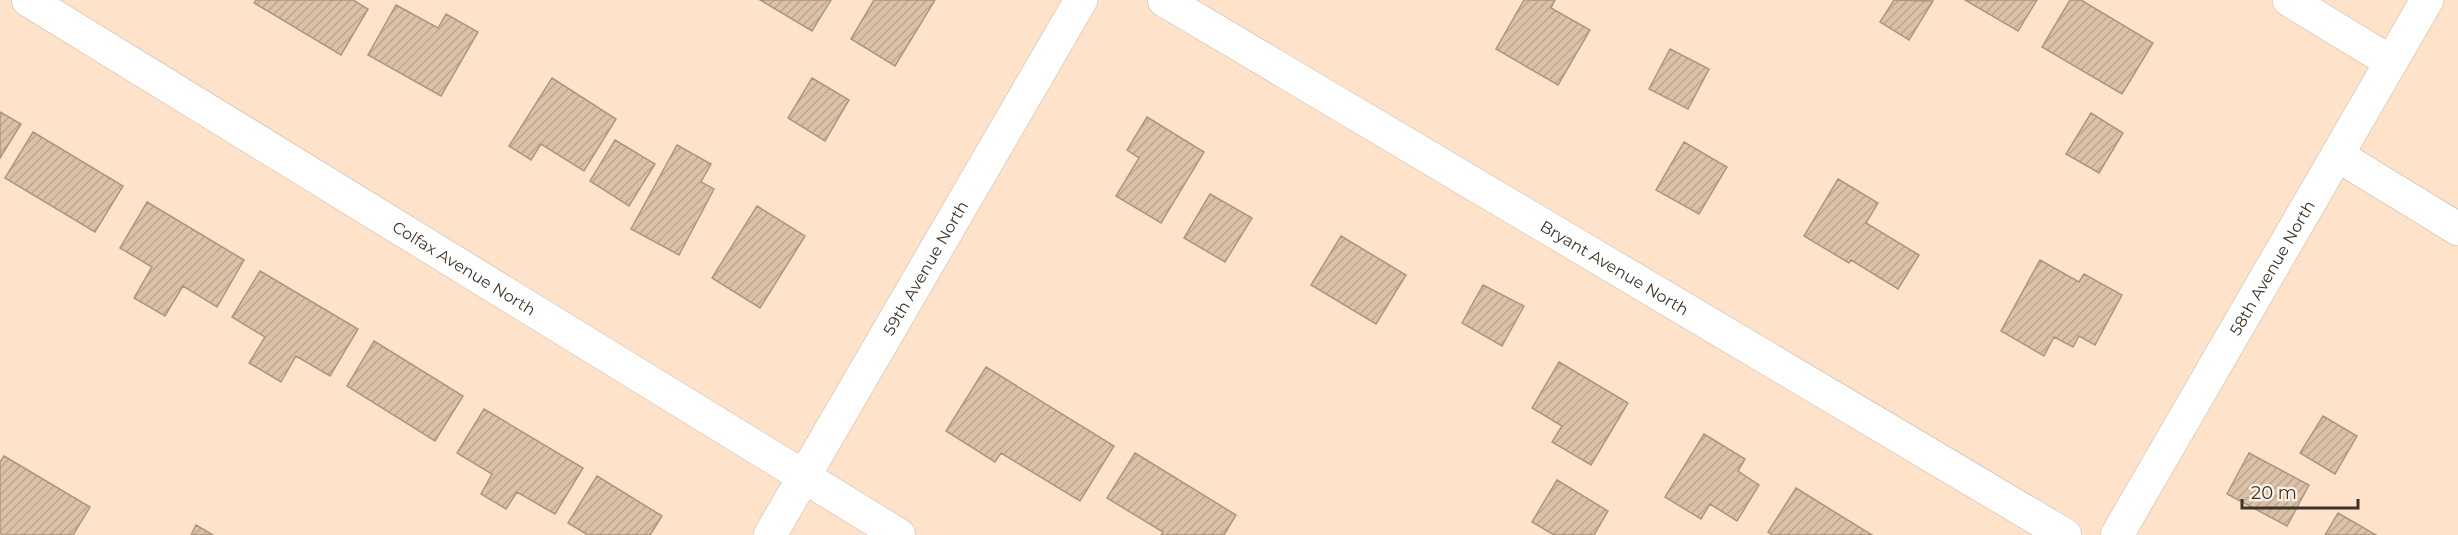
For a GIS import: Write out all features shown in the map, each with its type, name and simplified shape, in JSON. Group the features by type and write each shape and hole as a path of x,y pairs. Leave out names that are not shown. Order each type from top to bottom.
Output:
{"street":[{"name":"Colfax Avenue North","path":"28,0 899,535"},
{"name":"59th Avenue North","path":"770,535 1082,0"},
{"name":"Bryant Avenue North","path":"1164,0 2065,535"},
{"path":"2289,0 2391,62"},
{"name":"58th Avenue North","path":"2117,535 2427,0"},
{"path":"2337,155 2458,229"}],"building":[{"path":"256,0 353,0 368,9 341,55 254,3"},
{"path":"760,0 831,0 812,31"},
{"path":"874,0 935,0 895,66 851,39"},
{"path":"1524,0 1555,0 1551,8 1590,30 1558,85 1496,49"},
{"path":"1894,0 1933,1 1909,40 1880,22"},
{"path":"1965,0 2037,0 2018,31"},
{"path":"2070,0 2081,0 2153,43 2122,94 2042,47"},
{"path":"396,5 438,28 446,14 478,32 441,96 368,55"},
{"path":"1670,49 1709,69 1688,109 1649,89"},
{"path":"552,78 616,119 584,171 541,144 531,160 509,146"},
{"path":"812,78 849,100 825,141 788,118"},
{"path":"0,112 21,124 0,158"},
{"path":"2091,113 2123,133 2099,173 2066,154"},
{"path":"1147,117 1204,152 1161,223 1116,196 1139,158 1127,150"},
{"path":"33,132 123,186 95,232 5,178"},
{"path":"615,140 655,164 629,206 590,181"},
{"path":"1684,142 1727,167 1699,214 1656,190"},
{"path":"677,145 711,164 701,182 714,189 679,255 631,229"},
{"path":"1838,179 1878,203 1866,223 1919,255 1898,289 1851,260 1849,263 1804,236"},
{"path":"1210,194 1252,218 1225,262 1184,238"},
{"path":"147,202 244,260 217,307 183,286 165,316 134,298 152,267 120,248"},
{"path":"757,206 805,236 760,308 712,278"},
{"path":"1341,236 1406,275 1376,324 1311,285"},
{"path":"2040,260 2079,282 2084,274 2122,295 2095,345 2079,336 2073,347 2054,337 2044,356 2001,331"},
{"path":"260,271 358,329 330,376 296,356 281,382 249,363 265,337 232,317"},
{"path":"1483,285 1524,306 1502,346 1462,323"},
{"path":"374,341 463,396 435,441 347,386"},
{"path":"1559,362 1628,403 1591,465 1552,442 1562,426 1532,408"},
{"path":"986,367 1114,446 1080,501 1001,453 995,462 946,431"},
{"path":"484,409 583,468 555,514 517,492 506,509 481,494 492,474 457,453"},
{"path":"2323,416 2357,436 2335,474 2300,453"},
{"path":"1704,434 1745,459 1738,471 1759,485 1737,521 1710,504 1701,519 1665,497"},
{"path":"1135,453 1236,515 1224,535 1161,535 1163,532 1107,498"},
{"path":"2249,453 2309,485 2287,526 2227,494"},
{"path":"4,456 90,507 73,535 3,535 0,533 0,462"},
{"path":"597,476 662,516 650,535 588,535 568,523"},
{"path":"1557,480 1608,511 1594,535 1554,535 1532,522"},
{"path":"1796,488 1872,535 1772,535 1768,532"},
{"path":"2338,513 2376,535 2325,535"},
{"path":"196,525 213,535 191,535"}]}
